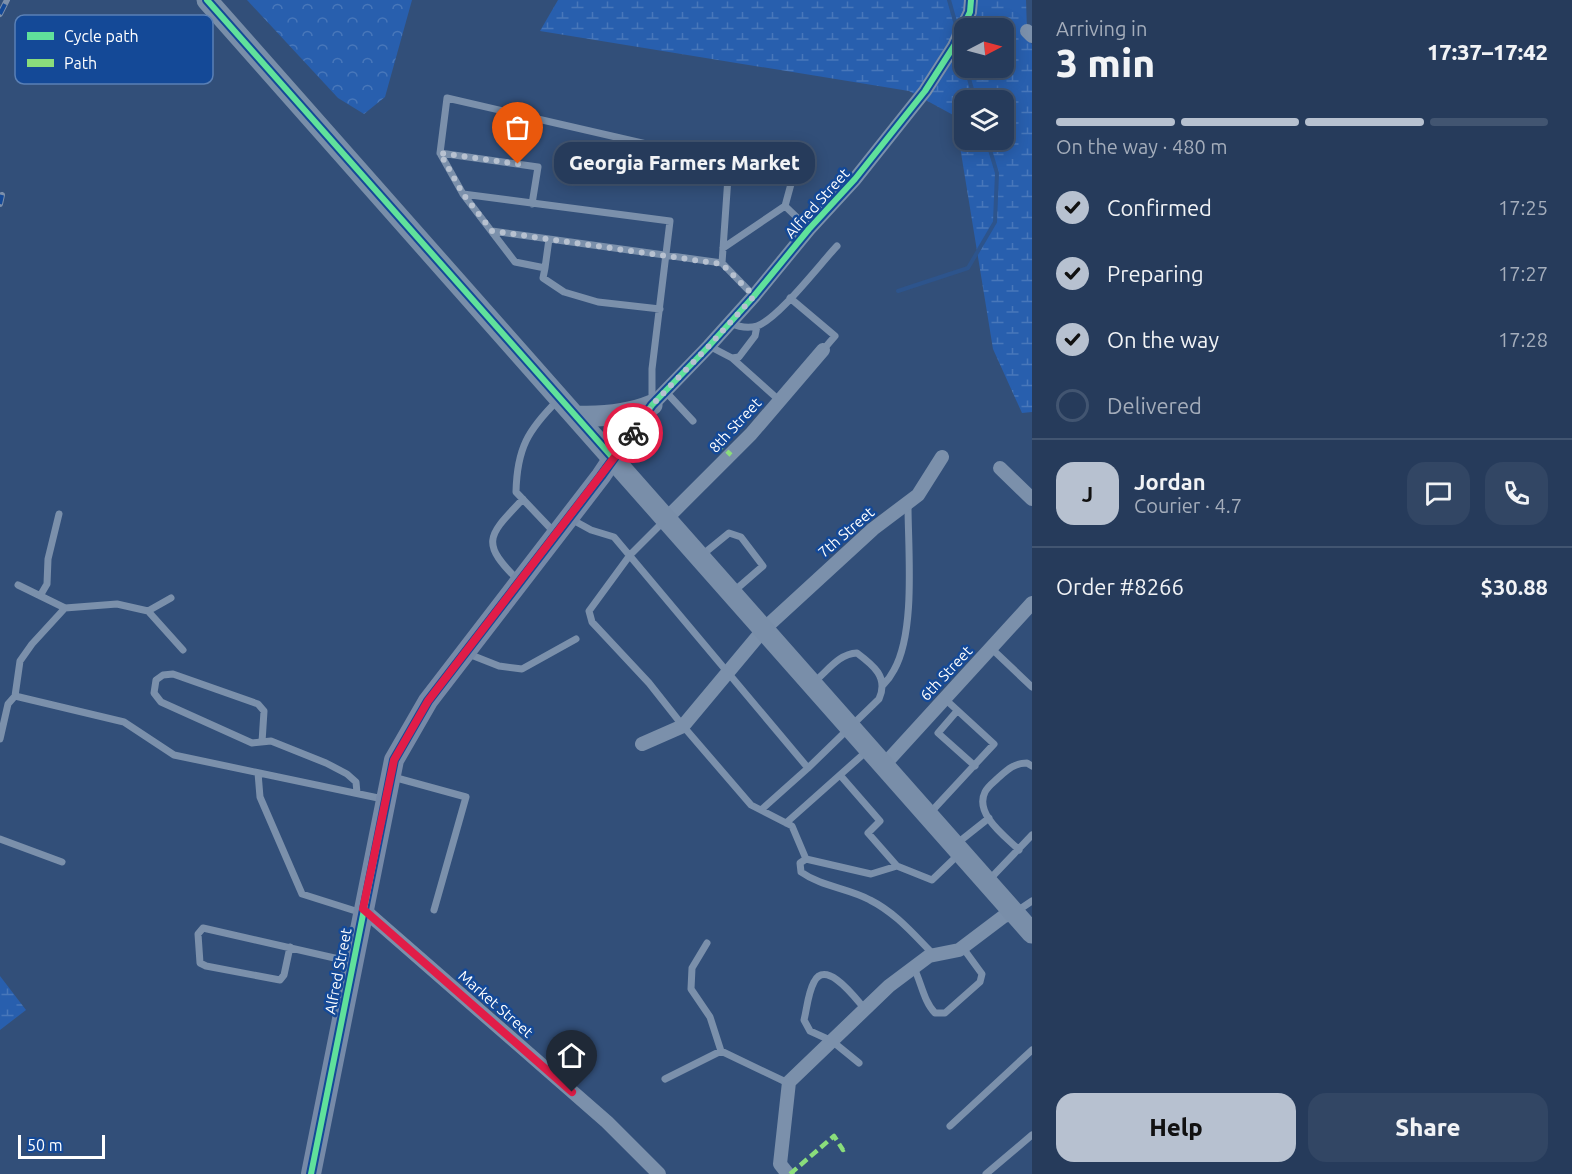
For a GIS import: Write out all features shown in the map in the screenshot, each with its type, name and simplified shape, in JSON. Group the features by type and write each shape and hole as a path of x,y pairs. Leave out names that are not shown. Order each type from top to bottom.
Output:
{"main road":[{"path":"207,0 1032,933"},
{"path":"576,416 602,417 642,409 659,398"},
{"name":"Alfred Street","path":"311,1174 394,760 428,701 613,458"}],"street":[{"name":"Alfred Street","path":"613,458 659,398 754,296 809,229 855,179 925,91 954,46 970,12 971,0"},
{"name":"8th Street","path":"666,519 706,473 751,434 823,350"},
{"name":"7th Street","path":"682,726 764,628 873,529 918,495 942,457"},
{"path":"1000,468 1032,499"},
{"name":"6th Street","path":"884,765 1032,603"},
{"path":"642,744 682,726"},
{"name":"Market Street","path":"362,911 607,1122 659,1174"},
{"path":"788,1174 780,1164 788,1083 889,986 929,956 963,948 1004,916 1014,913"}],"lane":[{"path":"545,268 515,262 463,194 440,153 447,98 729,163 794,173 785,206 723,248"},
{"path":"440,153 538,167 532,204"},
{"path":"722,264 729,163"},
{"path":"463,194 670,221 652,369 659,398 693,421"},
{"path":"785,206 809,229"},
{"path":"492,231 722,264 754,296"},
{"path":"549,239 543,278 564,292 597,302 660,309"},
{"path":"730,323 742,328 757,326 772,318 837,246"},
{"path":"790,298 835,336 823,350"},
{"path":"732,358 739,357 746,349 755,336 757,326"},
{"path":"709,346 732,358 780,401"},
{"path":"556,535 516,492 517,470 529,433 560,398"},
{"path":"520,582 504,566 493,550 492,537 524,499"},
{"path":"761,810 879,699 883,685 894,670 906,628 910,568 908,503"},
{"path":"40,596 47,584 48,560 59,514"},
{"path":"569,518 591,530 614,537 808,768"},
{"path":"666,519 630,555 589,611 592,622 649,683 682,726 751,805 792,826 806,859"},
{"path":"700,556 729,533 741,537 763,566 732,593"},
{"path":"18,585 65,608 117,604 148,610 183,650"},
{"path":"148,610 171,598"},
{"path":"0,739 8,704 15,696 20,661 32,644 65,608"},
{"path":"465,652 499,666 522,669 576,639"},
{"path":"992,649 1032,687"},
{"path":"813,684 840,658 849,653 857,653 872,664 880,674 883,685"},
{"path":"262,742 264,711 258,704 174,674 163,675 156,680 154,693 161,702 252,743 262,742 271,741 336,768 356,782 357,792"},
{"path":"15,696 124,722 174,755 342,791 357,792 386,800"},
{"path":"928,814 994,744 945,699"},
{"path":"957,711 938,733 975,765"},
{"path":"786,823 870,748"},
{"path":"1019,850 989,818 983,808 983,800 988,787 1015,764 1027,762 1032,766"},
{"path":"258,773 260,797 302,894 362,911"},
{"path":"840,775 880,821 868,833 897,866 932,880 958,849 989,818"},
{"path":"391,776 466,797 434,909"},
{"path":"987,881 1032,835"},
{"path":"0,839 62,862"},
{"path":"897,866 871,874 806,859 800,863 801,872 813,881 853,892 894,914 934,955"},
{"path":"1014,913 1032,901"},
{"path":"290,947 284,975 280,980 200,963 198,934 203,928 290,947 352,962"},
{"path":"707,943 692,968 692,988 710,1017 721,1051 788,1083"},
{"path":"914,968 929,1008 935,1013 945,1013 981,982 982,974 963,948"},
{"path":"859,1063 832,1041 810,1031 804,1020 814,981 828,974 835,977 865,1009"},
{"path":"950,1126 1032,1050"},
{"path":"665,1080 721,1051"},
{"path":"986,1174 1032,1135"}],"green space":[{"path":"247,0 412,0 385,97 364,114 338,98"},
{"path":"558,0 1026,0 1027,31 1032,45 1032,412 1022,413 993,349 961,150 1014,150 1014,90 954,90 954,115 909,91 540,31"},
{"path":"0,976 26,1010 0,1030"}],"waterway":[{"path":"949,0 954,18"},
{"path":"969,78 972,90"},
{"path":"898,291 968,268 995,222 997,173 990,150"}],"railway":[{"path":"0,14 7,0"},
{"path":"0,204 2,195"}],"marked path":[{"path":"717,442 731,455"},
{"path":"790,1174 834,1136 843,1150 847,1148"}],"cycle path":[{"path":"207,0 613,458"},
{"path":"311,1174 394,760 428,701 601,476 652,405 754,296 809,229 855,179 925,91 954,46 970,12 971,0"}],"way so far":[{"path":"518,164 440,153 463,194 492,231 722,264 754,296 652,405 633,433"}],"place":[{"name":"Georgia Farmers Market","path":"518,164"}],"route":[{"path":"572,1092 363,909 394,760 428,701 633,433"}]}
